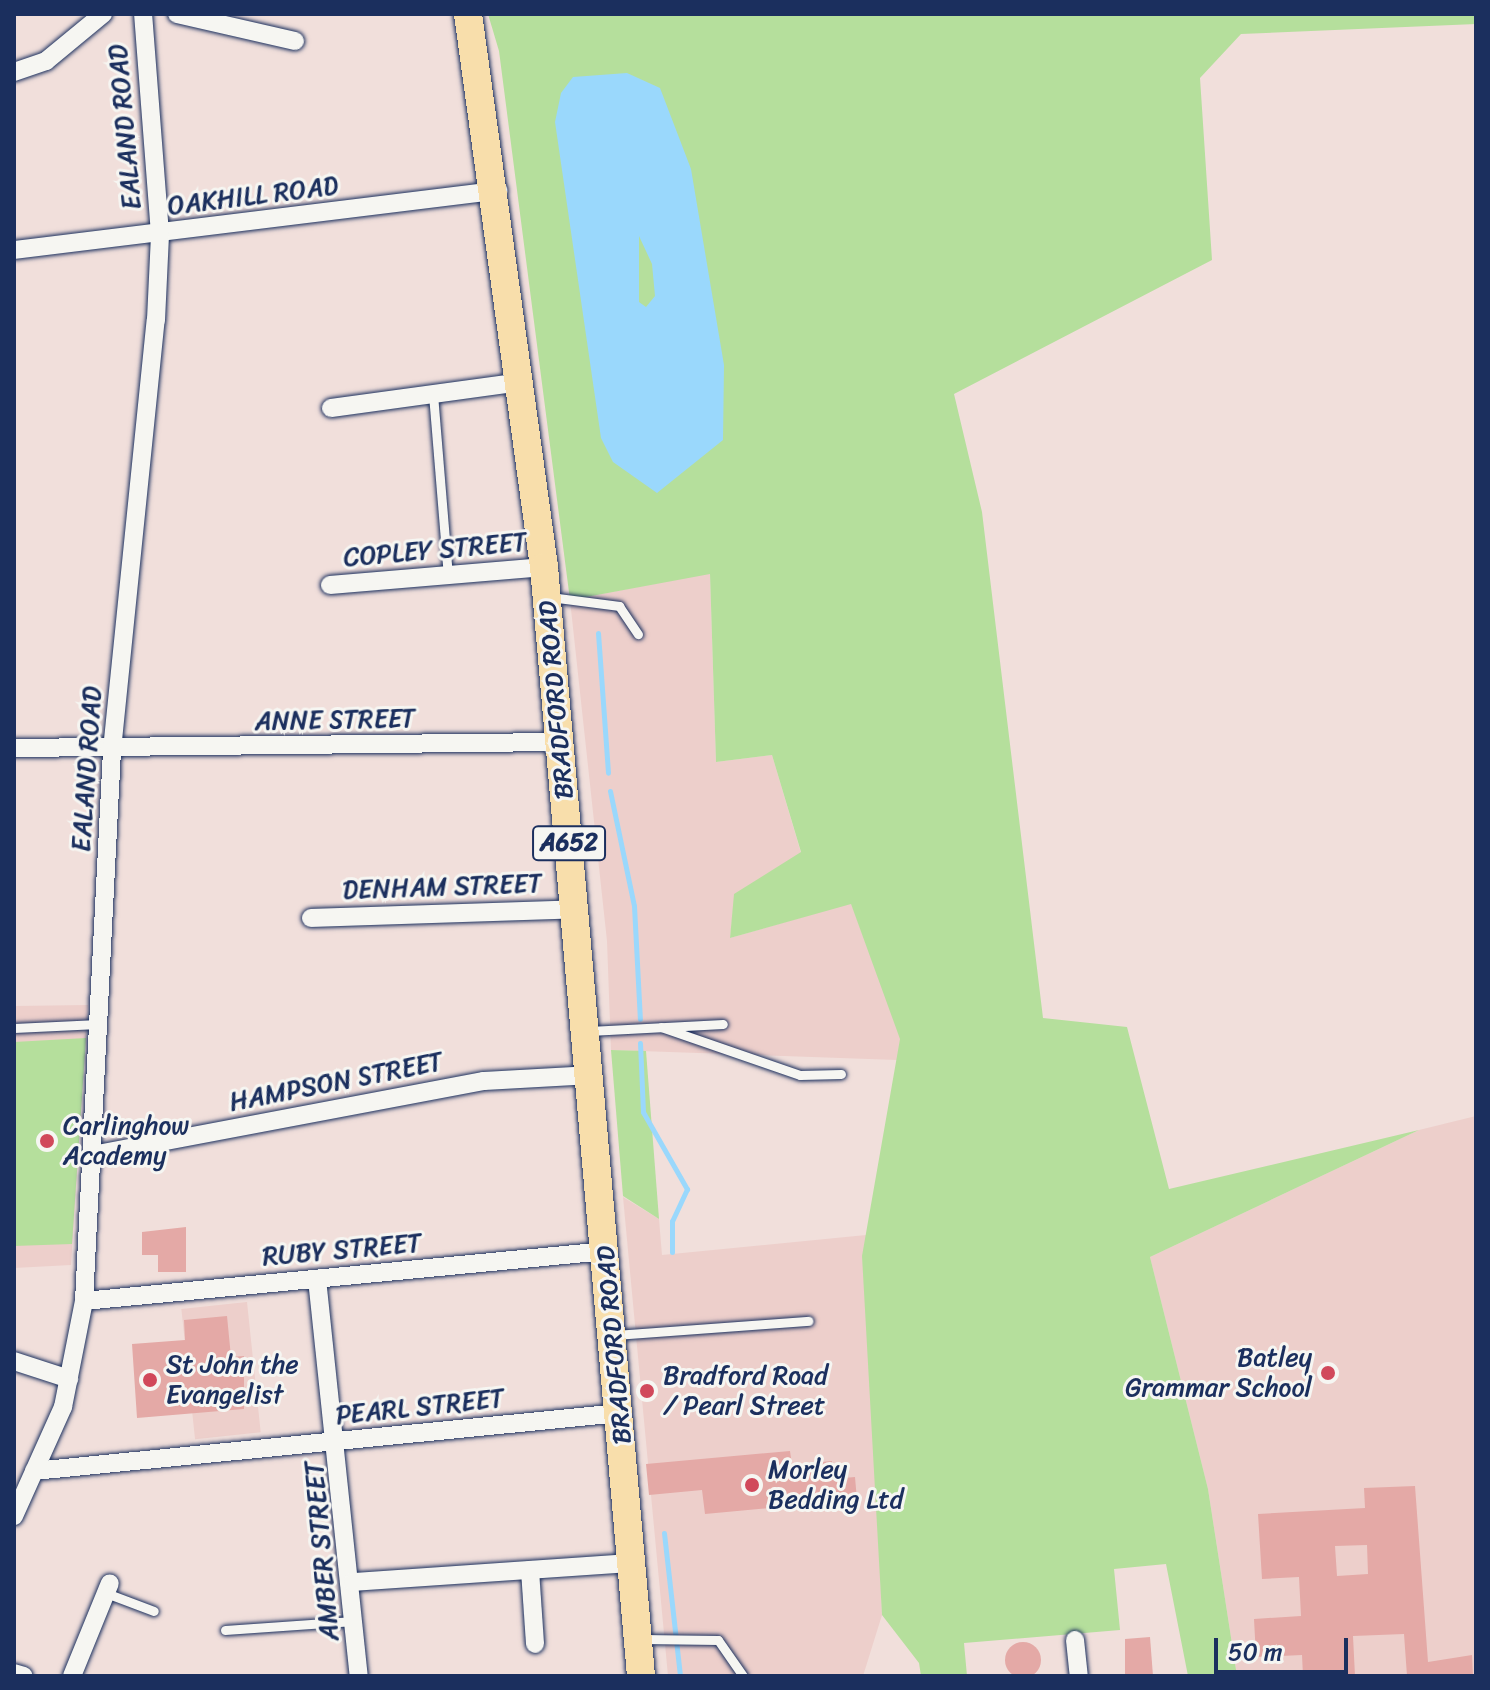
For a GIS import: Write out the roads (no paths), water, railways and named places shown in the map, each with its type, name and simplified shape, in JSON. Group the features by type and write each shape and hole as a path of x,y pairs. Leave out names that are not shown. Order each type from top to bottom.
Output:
{"main road":[{"name":"BRADFORD ROAD","path":"470,14 498,191 544,567 589,1031 632,1563 652,1639 641,1676"}],"street":[{"path":"14,72 46,61 103,14"},
{"name":"EALAND ROAD","path":"14,1516 69,1379 84,1301 112,750 160,234 143,14"},
{"path":"177,14 295,41"},
{"name":"OAKHILL ROAD","path":"14,250 498,191"},
{"path":"331,408 522,382"},
{"name":"COPLEY STREET","path":"330,585 544,567"},
{"name":"ANNE STREET","path":"14,748 112,750 560,742"},
{"name":"DENHAM STREET","path":"311,918 576,909"},
{"name":"HAMPSON STREET","path":"92,1155 484,1081 592,1075"},
{"name":"RUBY STREET","path":"84,1301 606,1251"},
{"name":"AMBER STREET","path":"317,1279 353,1582 359,1676"},
{"path":"14,1361 69,1379"},
{"name":"PEARL STREET","path":"34,1471 620,1413"},
{"path":"353,1582 632,1563"},
{"path":"530,1570 535,1644"},
{"path":"72,1676 108,1588"},
{"path":"1075,1640 1079,1676"},
{"path":"14,1673 24,1676"}],"lane":[{"path":"433,394 448,575"},
{"path":"547,598 619,606 638,634"},
{"path":"14,1028 98,1024"},
{"path":"589,1031 723,1024"},
{"path":"661,1027 800,1075 841,1074"},
{"path":"613,1335 808,1321"},
{"path":"108,1588 154,1611"},
{"path":"225,1630 354,1621"},
{"path":"652,1639 718,1640 743,1676"}],"water":[{"path":"627,73 660,88 691,169 724,365 723,440 657,493 613,462 601,438 555,122 561,93 573,77","holes":["639,236 652,264 655,296 646,307 639,302"]}],"waterway":[{"path":"598,633 608,773"},
{"path":"610,791 634,906 640,1019"},
{"path":"640,1043 643,1112 687,1189 672,1221 672,1252"},
{"path":"664,1533 680,1676"}],"place":[{"name":"Carlinghow Academy","path":"47,1141"},
{"name":"Batley Grammar School","path":"1328,1373"},
{"name":"St John the Evangelist","path":"150,1380"},
{"name":"Bradford Road / Pearl Street","path":"647,1391"},
{"name":"Morley Bedding Ltd","path":"752,1485"}]}
